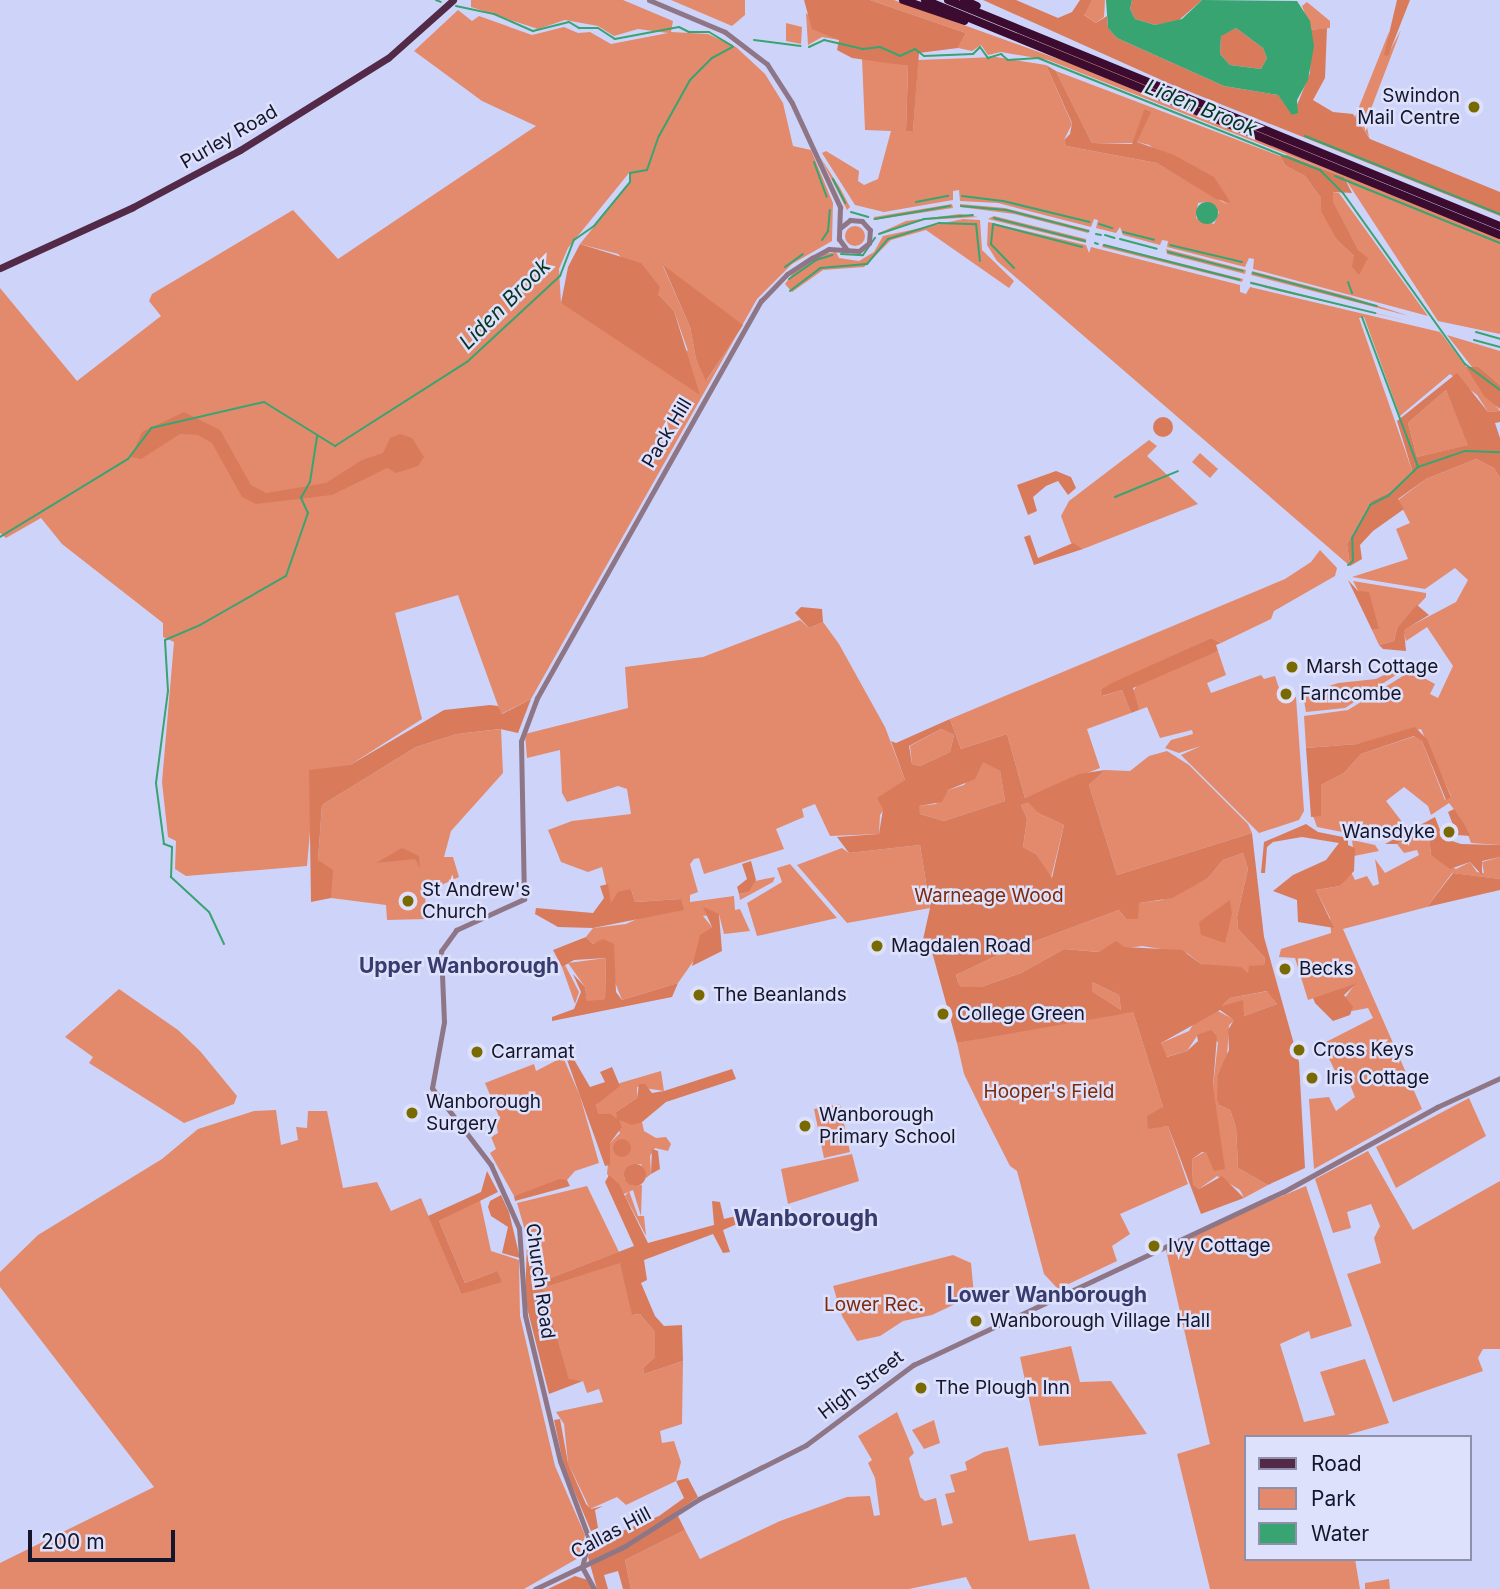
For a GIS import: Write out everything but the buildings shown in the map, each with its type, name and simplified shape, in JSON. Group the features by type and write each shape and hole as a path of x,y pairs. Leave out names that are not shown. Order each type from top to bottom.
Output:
{"highway":[{"path":"903,0 1016,32"},
{"path":"925,0 1016,32 1500,226"},
{"path":"948,0 1016,32 1500,235"},
{"path":"964,0 1016,32"}],"main road":[{"name":"Purley Road","path":"0,268 133,207 240,150 388,58 453,0"}],"street":[{"path":"649,0 725,32 767,64 792,103 840,207 839,237 848,250"},
{"path":"830,249 860,251 871,240 867,225 854,219 840,207"},
{"path":"841,228 854,219"},
{"name":"Pack Hill","path":"558,656 759,304 793,269 830,249 839,237"},
{"name":"Church Road","path":"558,656 522,737 524,899 456,930 445,941 441,954 444,1022 432,1088 491,1165 519,1228 525,1315 560,1461 589,1539 582,1567"},
{"name":"High Street","path":"699,1499 806,1445 913,1365 1310,1178 1437,1107 1500,1078"},
{"name":"Callas Hill","path":"535,1589 650,1532 699,1499"},
{"path":"588,1578 592,1563"},
{"path":"582,1567 594,1589"}],"green space":[{"path":"471,0 623,0 673,21 671,32 708,34 736,47 765,74 783,103 793,146 811,150 833,203 832,241 792,264 757,299 531,699 501,714 458,595 395,613 422,719 350,765 311,820 307,866 186,876 175,869 176,841 168,837 162,782 174,642 163,637 163,623 62,544 41,518 6,538 0,533 0,288 77,381 161,316 149,301 152,294 293,210 338,259 536,126 482,101 414,51 458,10 472,21 479,16 532,35 564,27 578,33 590,32 611,44 668,33 638,29 614,36 598,26 565,20 538,29 471,7","holes":["629,173 629,183 580,244 618,254 674,311 688,351 561,303 559,269 568,248","663,266 742,325 707,380 696,359 690,327"]},
{"path":"671,0 745,0 745,15 732,26"},
{"path":"804,0 870,0 966,33 958,48 919,53 913,131 906,131 908,66 852,58 837,50 839,40 812,29"},
{"path":"870,0 894,0 1075,65 1500,238 1500,334 1438,321 1344,177 1048,60 1001,52 988,55 981,45 972,51 958,48 966,33"},
{"path":"934,0 1165,92 1500,232"},
{"path":"983,0 1016,0 1058,18 1072,12 1080,0 1092,0 1084,15 1096,23 1107,16 1108,28 1117,38 1224,86 1278,95 1293,115 1310,73 1311,30 1327,28 1325,78 1313,100 1333,112 1353,114 1370,139 1500,192 1500,216 1168,83"},
{"path":"1092,0 1105,0 1104,17 1096,23 1083,14"},
{"path":"1132,0 1202,0 1178,21 1155,25 1135,19 1130,9"},
{"path":"1397,0 1410,0 1388,56 1384,55"},
{"path":"1307,2 1330,21 1330,28 1311,30 1302,6"},
{"path":"806,13 839,40 822,37 808,45"},
{"path":"786,23 802,27 801,44 786,41"},
{"path":"1236,28 1263,48 1267,58 1261,69 1230,65 1220,54 1221,35"},
{"path":"1401,30 1366,122 1369,137 1355,117 1389,32 1387,56"},
{"path":"996,57 1046,65 1072,124 1064,140 1066,146 1157,163 1228,205 1149,145 1137,142 1144,109 1133,143 1092,143 1056,71 1280,156 1286,166 1305,176 1321,198 1337,240 1354,256 1359,251 1333,203 1333,192 1339,193 1428,316 1253,269 1254,259 1249,258 1245,267 1167,247 1168,241 1162,240 1160,245 1123,235 1120,227 1116,233 1096,228 1098,220 1094,219 1091,227 998,203 960,201 959,190 953,191 953,200 884,212 855,205 822,153 826,151 859,171 858,181 864,185 878,179 891,131 865,130 862,58 908,66 906,131 913,131 918,60","holes":["1206,202 1219,212 1214,224 1196,218 1198,203"]},
{"path":"1046,65 1056,71 1092,143 1132,144 1144,109 1151,112 1137,142 1174,155 1214,177 1231,203 1216,199 1157,163 1066,146 1064,140 1070,134 1072,123"},
{"path":"1287,155 1344,177 1352,193 1333,192 1333,202 1359,251 1368,258 1359,275 1352,267 1354,256 1337,240 1321,211 1321,198 1305,176 1286,166 1280,156"},
{"path":"820,157 850,207 847,210"},
{"path":"952,204 953,208 873,220 874,217"},
{"path":"960,204 1005,208 1090,230 1088,233 1014,214 960,207"},
{"path":"960,214 978,217 925,220 877,234 906,221"},
{"path":"994,216 1086,239 1086,243 988,219"},
{"path":"963,219 980,220 982,250 1014,281 1009,288 926,230 891,240 864,267 823,270 792,292 785,284 793,273 824,254 836,252 839,258 859,261 874,252 883,236"},
{"path":"988,222 1086,245 1089,253 1091,247 1240,285 1240,292 1246,294 1250,287 1440,332 1500,411 1488,412 1477,395 1450,374 1400,416 1364,317 1359,318 1413,473 1392,491 1371,501 1347,544 1350,566 997,261 987,245"},
{"path":"851,226 859,226 865,236 859,246 851,246 845,240 845,232"},
{"path":"580,244 641,263 660,287 658,294 674,311 700,395 561,303 568,267"},
{"path":"1103,244 1243,279 1242,282 1102,247"},
{"path":"1166,249 1246,270 1245,274 1167,254"},
{"path":"663,265 743,325 706,381 696,359 690,327"},
{"path":"1252,271 1351,297 1409,316 1251,275"},
{"path":"1249,281 1334,303 1408,321 1266,288"},
{"path":"1447,335 1500,351 1500,385 1479,367 1472,367"},
{"path":"1466,367 1479,367 1500,385 1500,409 1484,396"},
{"path":"1457,373 1488,412 1500,411 1500,422 1495,423 1500,438 1500,478 1494,468 1476,459 1426,479 1398,499 1404,509 1373,531 1360,545 1362,559 1350,566 1347,544 1371,501 1392,491 1413,473 1397,421","holes":["1446,390 1468,445 1417,457 1408,423"]},
{"path":"1446,390 1469,445 1417,457 1408,423"},
{"path":"184,412 220,430 251,485 266,493 326,483 362,460 383,453 390,438 400,434 412,438 424,457 418,466 396,473 387,468 332,495 256,504 242,497 212,443 198,435 180,434 141,459 131,457 142,432"},
{"path":"1163,417 1170,420 1173,427 1170,434 1163,437 1156,434 1153,427 1156,420"},
{"path":"1149,440 1157,446 1147,456 1198,504 1083,549 1071,543 1061,516 1069,501"},
{"path":"1200,453 1218,469 1210,478 1192,462"},
{"path":"1476,459 1494,468 1500,478 1500,845 1471,843 1463,821 1449,803 1431,815 1428,806 1404,787 1386,801 1406,827 1383,840 1317,827 1313,816 1321,815 1321,785 1344,773 1361,754 1415,736 1422,741 1445,800 1451,796 1421,729 1357,744 1306,748 1304,716 1348,710 1411,671 1435,684 1430,694 1438,698 1453,666 1427,627 1406,641 1403,630 1456,602 1468,580 1455,568 1425,589 1352,577 1408,559 1396,529 1410,523 1398,500 1426,479"},
{"path":"1056,471 1071,477 1076,488 1068,495 1058,481 1046,486 1033,497 1037,511 1028,515 1017,485"},
{"path":"1030,535 1038,558 1073,543 1083,549 1034,565 1024,537"},
{"path":"1320,550 1337,568 1335,576 1274,611 1271,619 1221,643 1211,638 1101,689 1103,696 1122,690 1131,713 1087,729 1100,768 1025,798 1007,734 961,749 950,719 1285,579 1311,562"},
{"path":"1348,580 1358,591 1369,592 1379,629 1372,630"},
{"path":"1353,581 1426,593 1426,597 1397,628 1394,641 1379,645 1372,630 1378,629"},
{"path":"1417,605 1429,615 1404,630 1406,651 1383,649 1379,645 1394,641 1397,628"},
{"path":"801,607 822,609 823,622 809,628 795,613"},
{"path":"800,620 809,628 823,622 839,644 885,727 905,780 880,815 879,834 830,836 815,804 802,809 804,817 776,829 784,849 704,874 699,858 694,859 690,864 698,892 690,895 690,902 734,896 735,910 740,909 750,931 724,934 719,914 703,916 712,927 701,935 697,956 678,983 622,1000 599,942 593,944 586,937 593,928 626,924 681,899 635,902 631,889 611,905 602,867 588,872 561,862 548,830 572,821 631,814 627,789 618,786 567,802 562,793 560,750 527,758 525,734 628,708 625,667 703,657"},
{"path":"1211,638 1221,643 1216,645 1218,651 1133,688 1139,710 1131,713 1122,690 1102,696 1101,689 1114,682"},
{"path":"1218,651 1226,675 1207,683 1211,693 1261,675 1264,679 1275,676 1283,700 1296,697 1304,811 1299,820 1259,833 1181,755 1201,746 1179,753 1165,748 1171,740 1193,734 1192,730 1160,738 1147,707 1139,710 1131,694 1140,681"},
{"path":"1400,667 1399,673 1345,708 1306,712 1303,695 1338,683 1376,679"},
{"path":"531,699 518,733 500,729 457,734 416,747 322,805 318,860 333,870 331,898 311,902 309,770 350,765 444,710 490,705 498,706 502,714"},
{"name":"Warneage Wood","path":"950,719 961,749 1007,734 1025,798 1079,774 1105,770 1089,785 1117,875 1252,833 1264,937 1299,1062 1305,1168 1268,1185 1238,1168 1236,1127 1230,1110 1219,1105 1217,1099 1218,1074 1229,1050 1228,1030 1234,1020 1220,1010 1161,1043 1167,1057 1187,1051 1198,1041 1197,1035 1211,1030 1217,1036 1213,1086 1225,1169 1214,1171 1206,1152 1202,1152 1192,1159 1193,1184 1199,1189 1222,1176 1244,1198 1201,1214 1168,1126 1148,1129 1147,1116 1163,1107 1133,1012 957,1043 929,941 922,944 930,908 920,845 849,853 837,837 879,834 883,809 877,798 905,780 891,741 896,743","holes":["941,729 954,735 950,752 920,766 912,764 909,746","983,762 1000,771 1005,801 944,821 920,814 919,806 942,802 948,790 975,779","1028,802 1038,813 1064,825 1052,878 1036,854 1023,847 1027,819 1021,805","1243,853 1248,869 1237,917 1238,929 1265,958 1264,965 1249,966 1248,973 1241,967 1201,964 1182,950 1124,947 1116,941 1099,952 1064,949 1021,973 981,987 961,987 958,982 956,975 998,955 1119,910 1126,919 1138,919 1139,903 1172,898 1208,878 1223,860","1092,982 1119,995 1121,1010 1092,991","1267,991 1277,1004 1244,1016 1243,1000 1222,1006 1230,998"]},
{"path":"1415,727 1427,739 1451,797 1446,800 1422,741 1414,736 1361,754 1344,773 1321,785 1321,816 1311,817 1306,748 1357,744"},
{"path":"501,729 503,773 451,831 444,857 453,857 459,877 437,887 424,885 427,919 387,920 386,905 331,898 325,867 318,860 322,805 416,747 457,734"},
{"path":"941,729 954,735 950,752 920,766 912,764 910,746"},
{"path":"1167,751 1189,765 1248,824 1252,833 1117,875 1089,785 1105,770 1130,771 1149,756"},
{"path":"983,761 1000,771 1005,801 944,821 920,814 918,806 936,804 948,790 964,785"},
{"path":"1028,801 1038,813 1064,825 1051,878 1036,854 1023,847 1027,819 1021,805"},
{"path":"1454,809 1470,836 1457,835 1448,812"},
{"path":"1435,817 1443,838 1461,844 1500,845 1500,857 1482,861 1482,875 1470,862 1450,869 1431,855 1428,825 1397,844 1385,844"},
{"path":"1306,824 1318,832 1348,838 1348,845 1355,848 1354,871 1340,886 1316,890 1334,928 1298,922 1297,900 1273,891 1293,875 1326,860 1339,843 1302,837 1273,842 1267,847 1265,873 1261,873 1264,842"},
{"path":"1428,824 1431,855 1456,869 1470,862 1477,872 1484,873 1482,862 1500,857 1500,879 1452,873 1427,907 1343,929 1422,1109 1314,1169 1309,1099 1329,1097 1336,1111 1355,1097 1347,1077 1337,1075 1322,1044 1373,1018 1368,1008 1352,1011 1344,999 1355,984 1308,1000 1295,958 1279,957 1281,949 1331,933 1330,918 1316,890 1340,886 1351,872 1355,880 1367,876 1373,886 1379,884 1375,859 1385,873 1419,855 1417,850 1404,853 1397,844"},
{"path":"1352,840 1375,845 1379,851 1354,856"},
{"path":"920,845 930,908 847,923 797,865 842,848 849,853"},
{"path":"402,848 419,856 420,868 415,859 376,863"},
{"path":"1243,853 1248,869 1237,917 1238,929 1265,958 1264,965 1248,973 1201,964 1187,953 1142,946 1100,952 1064,949 1021,973 981,987 961,987 958,982 956,975 998,955 1119,910 1126,919 1138,919 1138,903 1162,900 1208,878 1223,860"},
{"path":"751,861 756,880 749,892 739,894 737,887 747,879 742,864"},
{"path":"790,864 837,918 757,936 747,903 782,882 777,868"},
{"path":"1453,873 1500,879 1500,890 1427,907"},
{"path":"775,877 773,882 740,900 739,894 749,892 755,881"},
{"path":"608,884 611,903 618,892 631,889 635,902 681,899 684,910 593,928 558,927 535,914 536,908 593,913 604,898 600,886"},
{"path":"1230,900 1232,914 1225,943 1201,935 1199,922"},
{"path":"703,907 719,914 722,951 692,966 700,935 712,927"},
{"path":"586,937 593,944 603,939 614,944 616,992 622,1000 678,983 672,997 552,1021 552,1017 574,1009 581,992 573,974 585,987 587,1001 605,999 606,958 574,960 562,967 553,950"},
{"path":"606,958 605,999 587,1002 585,987 568,963"},
{"path":"565,965 579,992 575,1004 562,967"},
{"path":"1092,982 1119,995 1121,1010 1092,991"},
{"path":"1357,983 1344,995 1353,1007 1350,1015 1333,1021 1315,1003 1313,998"},
{"path":"119,989 178,1030 200,1051 237,1096 234,1104 184,1123 89,1063 93,1057 65,1037"},
{"path":"1268,991 1277,1004 1244,1016 1222,1006 1230,998"},
{"path":"1216,1010 1235,1020 1229,1025 1227,1057 1218,1074 1219,1105 1230,1110 1236,1127 1238,1168 1268,1185 1244,1198 1240,1190 1217,1176 1199,1189 1193,1184 1192,1159 1206,1151 1214,1165 1213,1086 1218,1042 1197,1036 1187,1051 1166,1057 1161,1043 1189,1031 1196,1020"},
{"name":"Hooper's Field","path":"1117,1012 1133,1012 1163,1107 1148,1128 1168,1126 1188,1184 1120,1214 1130,1234 1112,1246 1117,1261 1058,1289 1044,1274 1017,1171 1010,1166 964,1074 957,1043"},
{"path":"572,1056 590,1087 605,1082 600,1072 612,1067 620,1086 596,1105 598,1114 611,1114 617,1119 616,1112 637,1098 639,1084 645,1084 652,1093 732,1069 736,1079 666,1102 642,1122 632,1125 619,1120 622,1127 610,1143 610,1165 605,1166 566,1057"},
{"path":"563,1057 580,1096 599,1163 575,1171 567,1180 514,1196 490,1153 496,1149 491,1137 498,1133 496,1121 500,1119 485,1083 534,1064 536,1071"},
{"path":"661,1071 664,1091 637,1087 637,1098 616,1112 624,1122 642,1122 644,1131 656,1138 666,1137 671,1144 668,1151 655,1148 650,1156 651,1174 646,1178 641,1164 630,1165 626,1172 624,1178 632,1186 642,1185 641,1216 633,1190 624,1194 607,1174 610,1143 620,1133 611,1114 597,1114 596,1105 620,1083"},
{"path":"1469,1098 1486,1136 1396,1188 1376,1147"},
{"path":"840,1104 850,1152 824,1158 814,1109"},
{"path":"276,1110 281,1145 298,1140 296,1127 307,1128 308,1111 327,1111 343,1188 377,1182 391,1211 421,1198 461,1294 497,1271 465,1283 439,1221 480,1200 491,1251 519,1260 520,1316 555,1466 585,1535 580,1557 524,1589 0,1589 0,1563 154,1487 0,1287 0,1272 38,1235 162,1159 198,1129 254,1111"},
{"path":"622,1139 628,1142 631,1148 628,1154 622,1157 616,1154 613,1148 616,1142"},
{"path":"652,1149 658,1151 660,1169 651,1174"},
{"path":"1368,1151 1413,1230 1500,1181 1500,1349 1483,1349 1478,1358 1483,1371 1393,1402 1347,1274 1381,1263 1374,1238 1380,1226 1371,1204 1347,1212 1351,1228 1333,1233 1315,1179"},
{"path":"852,1154 859,1181 788,1204 781,1169"},
{"path":"635,1164 643,1167 646,1175 643,1183 635,1186 627,1183 624,1175 627,1167"},
{"path":"487,1171 498,1192 439,1221 465,1283 497,1271 502,1282 461,1294 428,1216 481,1192"},
{"path":"609,1175 619,1184 648,1243 714,1225 712,1201 720,1202 724,1219 736,1216 737,1224 723,1230 730,1252 723,1253 713,1234 644,1260 647,1280 641,1283 655,1316 664,1326 682,1325 683,1361 644,1374 643,1368 655,1357 655,1332 640,1314 632,1315 620,1263 543,1288 569,1379 583,1381 549,1394 525,1300 527,1243 531,1243 533,1271 540,1282 634,1246 605,1182"},
{"path":"560,1179 567,1180 570,1186 515,1201 514,1196"},
{"path":"587,1186 619,1252 540,1282 517,1203"},
{"path":"1306,1186 1352,1326 1311,1339 1309,1331 1280,1344 1304,1422 1335,1415 1320,1372 1365,1359 1389,1423 1347,1435 1244,1435 1244,1561 1355,1561 1360,1589 1210,1589 1177,1454 1210,1444 1166,1250 1222,1221"},
{"path":"629,1191 638,1216 644,1216 646,1236 625,1196"},
{"path":"501,1195 509,1212 520,1258 502,1253 508,1227 491,1216 488,1207 490,1201"},
{"name":"Lower Rec.","path":"953,1255 971,1263 974,1295 932,1315 903,1321 880,1336 857,1341 842,1316 833,1286"},
{"path":"621,1262 633,1315 640,1314 655,1332 655,1357 643,1368 644,1374 683,1361 682,1424 660,1431 662,1443 674,1441 681,1462 676,1481 626,1505 617,1497 590,1509 568,1463 564,1424 556,1412 603,1402 599,1389 587,1393 583,1381 569,1380 543,1288"},
{"path":"1071,1346 1080,1382 1111,1381 1147,1434 1039,1446 1020,1357"},
{"path":"897,1412 914,1453 909,1458 920,1497 925,1501 936,1498 942,1526 953,1523 945,1494 955,1492 950,1475 967,1470 965,1462 984,1452 1008,1447 1029,1541 1075,1534 1090,1589 972,1589 966,1577 909,1589 631,1589 625,1560 685,1530 700,1559 780,1521 847,1497 870,1496 874,1516 880,1515 875,1478 868,1463 872,1460 858,1436"},
{"path":"560,1419 568,1463 586,1504 591,1509 603,1506 595,1510 598,1528 591,1531 564,1467 554,1420"},
{"path":"934,1420 940,1443 924,1449 912,1430"},
{"path":"688,1478 698,1497 676,1512 685,1530 625,1560 631,1589 623,1589 618,1571 604,1575 608,1589 597,1589 588,1557 593,1534 604,1530 610,1536 659,1516 684,1498 676,1481"},
{"path":"575,1576 588,1580 593,1589 548,1589"},
{"path":"1389,1579 1390,1589 1365,1589 1365,1583"}],"water":[{"path":"1106,0 1132,0 1130,9 1135,19 1155,25 1182,19 1202,0 1297,1 1310,21 1314,46 1308,80 1297,100 1298,113 1292,115 1278,95 1224,86 1117,38 1108,28","holes":["1236,28 1263,48 1267,58 1261,69 1230,65 1220,54 1221,36"]},
{"path":"1207,202 1215,205 1218,213 1215,221 1207,224 1199,221 1196,213 1199,205"}],"waterway":[{"name":"Liden Brook","path":"436,0 441,2"},
{"name":"Liden Brook","path":"456,6 494,14 533,31 569,22 579,28 598,28 615,39 679,27 689,32 709,32 732,46"},
{"name":"Liden Brook","path":"754,40 801,46"},
{"name":"Liden Brook","path":"809,47 824,40 863,49 880,47 900,56 915,49 924,56 973,54 980,47 988,58 1001,54 1008,60 1038,58 1320,170 1343,193 1465,364 1500,390"},
{"name":"Liden Brook","path":"0,537 128,459 151,428 264,402 335,446 467,362 560,276 574,240 594,226 630,182 630,173 647,170 659,136 690,80 712,58 733,47"},
{"path":"1305,136 1500,214"},
{"path":"814,162 827,197"},
{"path":"1335,176 1500,243"},
{"path":"833,179 845,203"},
{"path":"916,202 948,196"},
{"path":"962,196 1003,201 1090,222"},
{"path":"875,219 950,206"},
{"path":"961,206 1006,210 1088,231"},
{"path":"822,240 828,231 830,210"},
{"path":"851,212 868,217"},
{"path":"879,234 924,219 973,215"},
{"path":"994,218 1085,241"},
{"path":"790,291 820,268 867,264 888,239 939,223 976,224 980,261"},
{"path":"1014,268 991,244 993,224 1082,247"},
{"path":"1099,224 1112,228"},
{"path":"1123,232 1154,240"},
{"path":"1096,234 1101,235"},
{"path":"1105,235 1115,238"},
{"path":"841,254 863,255 875,238"},
{"path":"1120,239 1157,249"},
{"path":"1104,245 1240,280"},
{"path":"1170,245 1242,262"},
{"path":"1168,252 1243,271"},
{"path":"785,267 803,254"},
{"path":"789,279 816,260 832,255"},
{"path":"1253,273 1377,306"},
{"path":"1348,282 1352,293"},
{"path":"1251,283 1375,313"},
{"path":"1362,317 1418,467"},
{"path":"1476,332 1500,339"},
{"path":"1474,340 1500,347"},
{"path":"224,944 209,912 171,877 172,847 164,844 156,783 168,691 165,640 200,625 286,576 308,513 301,498 310,482 317,437"},
{"name":"Liden Brook","path":"1348,565 1353,561 1352,538 1370,505 1388,496 1418,467 1465,451 1500,452"},
{"path":"1115,497 1178,471"}],"place":[{"name":"Swindon Mail Centre","path":"1474,107"},
{"name":"Marsh Cottage","path":"1292,667"},
{"name":"Farncombe","path":"1286,694"},
{"name":"Wansdyke","path":"1449,832"},
{"name":"St Andrew's Church","path":"408,901"},
{"name":"Magdalen Road","path":"877,946"},
{"name":"Becks","path":"1285,969"},
{"name":"The Beanlands","path":"699,995"},
{"name":"College Green","path":"943,1014"},
{"name":"Cross Keys","path":"1299,1050"},
{"name":"Carramat","path":"477,1052"},
{"name":"Iris Cottage","path":"1312,1078"},
{"name":"Wanborough Surgery","path":"412,1113"},
{"name":"Wanborough Primary School","path":"805,1126"},
{"name":"Ivy Cottage","path":"1154,1246"},
{"name":"Wanborough Village Hall","path":"976,1321"},
{"name":"The Plough Inn","path":"921,1388"}],"district":[{"name":"Upper Wanborough","path":"459,966"},
{"name":"Wanborough","path":"806,1218"},
{"name":"Lower Wanborough","path":"1047,1295"}]}
